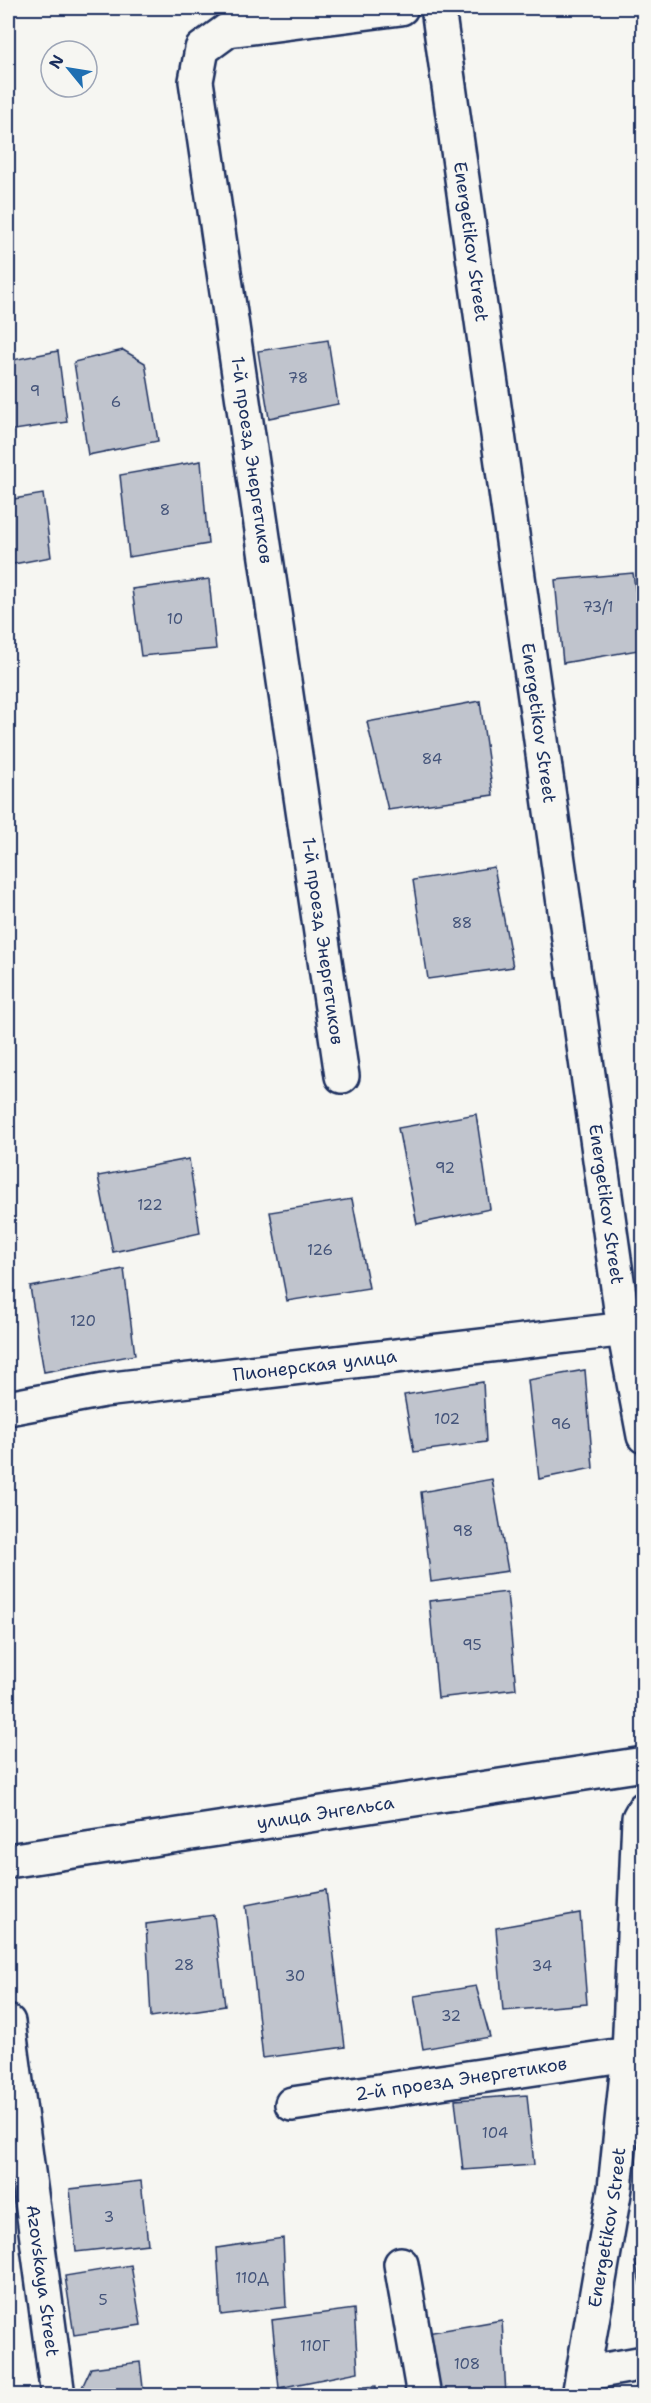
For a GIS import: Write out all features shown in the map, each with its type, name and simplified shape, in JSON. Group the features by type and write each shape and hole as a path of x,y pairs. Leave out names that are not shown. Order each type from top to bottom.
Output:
{"street":[{"name":"1-й проезд Энергетиков","path":"342,1076 196,81 202,49 228,30 401,8"},
{"name":"Energetikov Street","path":"438,8 634,1329 644,1436"},
{"name":"Пионерская улица","path":"8,1408 104,1389 634,1329"},
{"name":"улица Энгельса","path":"8,1861 644,1764"},
{"name":"Energetikov Street","path":"581,2385 615,2187 629,2054 639,1818 644,1809"},
{"name":"Azovskaya Street","path":"8,2022 58,2396"},
{"name":"2-й проезд Энергетиков","path":"292,2104 629,2054"},
{"path":"401,2264 424,2396"},
{"path":"581,2385 644,2363"}],"building":[{"path":"328,340 338,404 269,418 258,351"},
{"path":"123,350 145,363 158,441 88,455 74,362"},
{"path":"58,351 67,422 8,431 8,361"},
{"path":"201,461 208,544 129,557 120,475"},
{"path":"43,494 51,557 8,565 8,500"},
{"path":"633,573 644,649 563,663 555,580"},
{"path":"209,579 216,649 141,656 132,589"},
{"path":"480,701 493,795 388,810 367,722"},
{"path":"494,867 513,967 428,979 413,880"},
{"path":"476,1114 490,1209 417,1224 398,1128"},
{"path":"189,1159 200,1233 113,1252 98,1176"},
{"path":"352,1199 369,1288 287,1301 270,1212"},
{"path":"124,1269 135,1355 44,1372 30,1287"},
{"path":"585,1370 593,1468 539,1479 528,1380"},
{"path":"483,1382 486,1442 414,1452 404,1395"},
{"path":"492,1479 508,1571 431,1582 421,1492"},
{"path":"507,1592 516,1689 438,1698 429,1601"},
{"path":"326,1890 345,2047 263,2058 246,1905"},
{"path":"580,1913 587,2004 503,2011 496,1928"},
{"path":"214,1915 225,2006 151,2017 146,1924"},
{"path":"476,1986 490,2037 423,2049 414,1996"},
{"path":"527,2095 534,2165 463,2170 455,2100"},
{"path":"141,2181 148,2244 76,2252 70,2189"},
{"path":"283,2238 286,2307 221,2315 217,2248"},
{"path":"644,2260 644,2300 635,2262"},
{"path":"131,2265 141,2325 74,2335 65,2276"},
{"path":"354,2309 358,2372 279,2388 272,2320"},
{"path":"502,2320 506,2396 433,2396 427,2333"},
{"path":"140,2362 144,2396 78,2396 91,2368"},
{"path":"376,2386 376,2396 303,2396 303,2392"}]}
